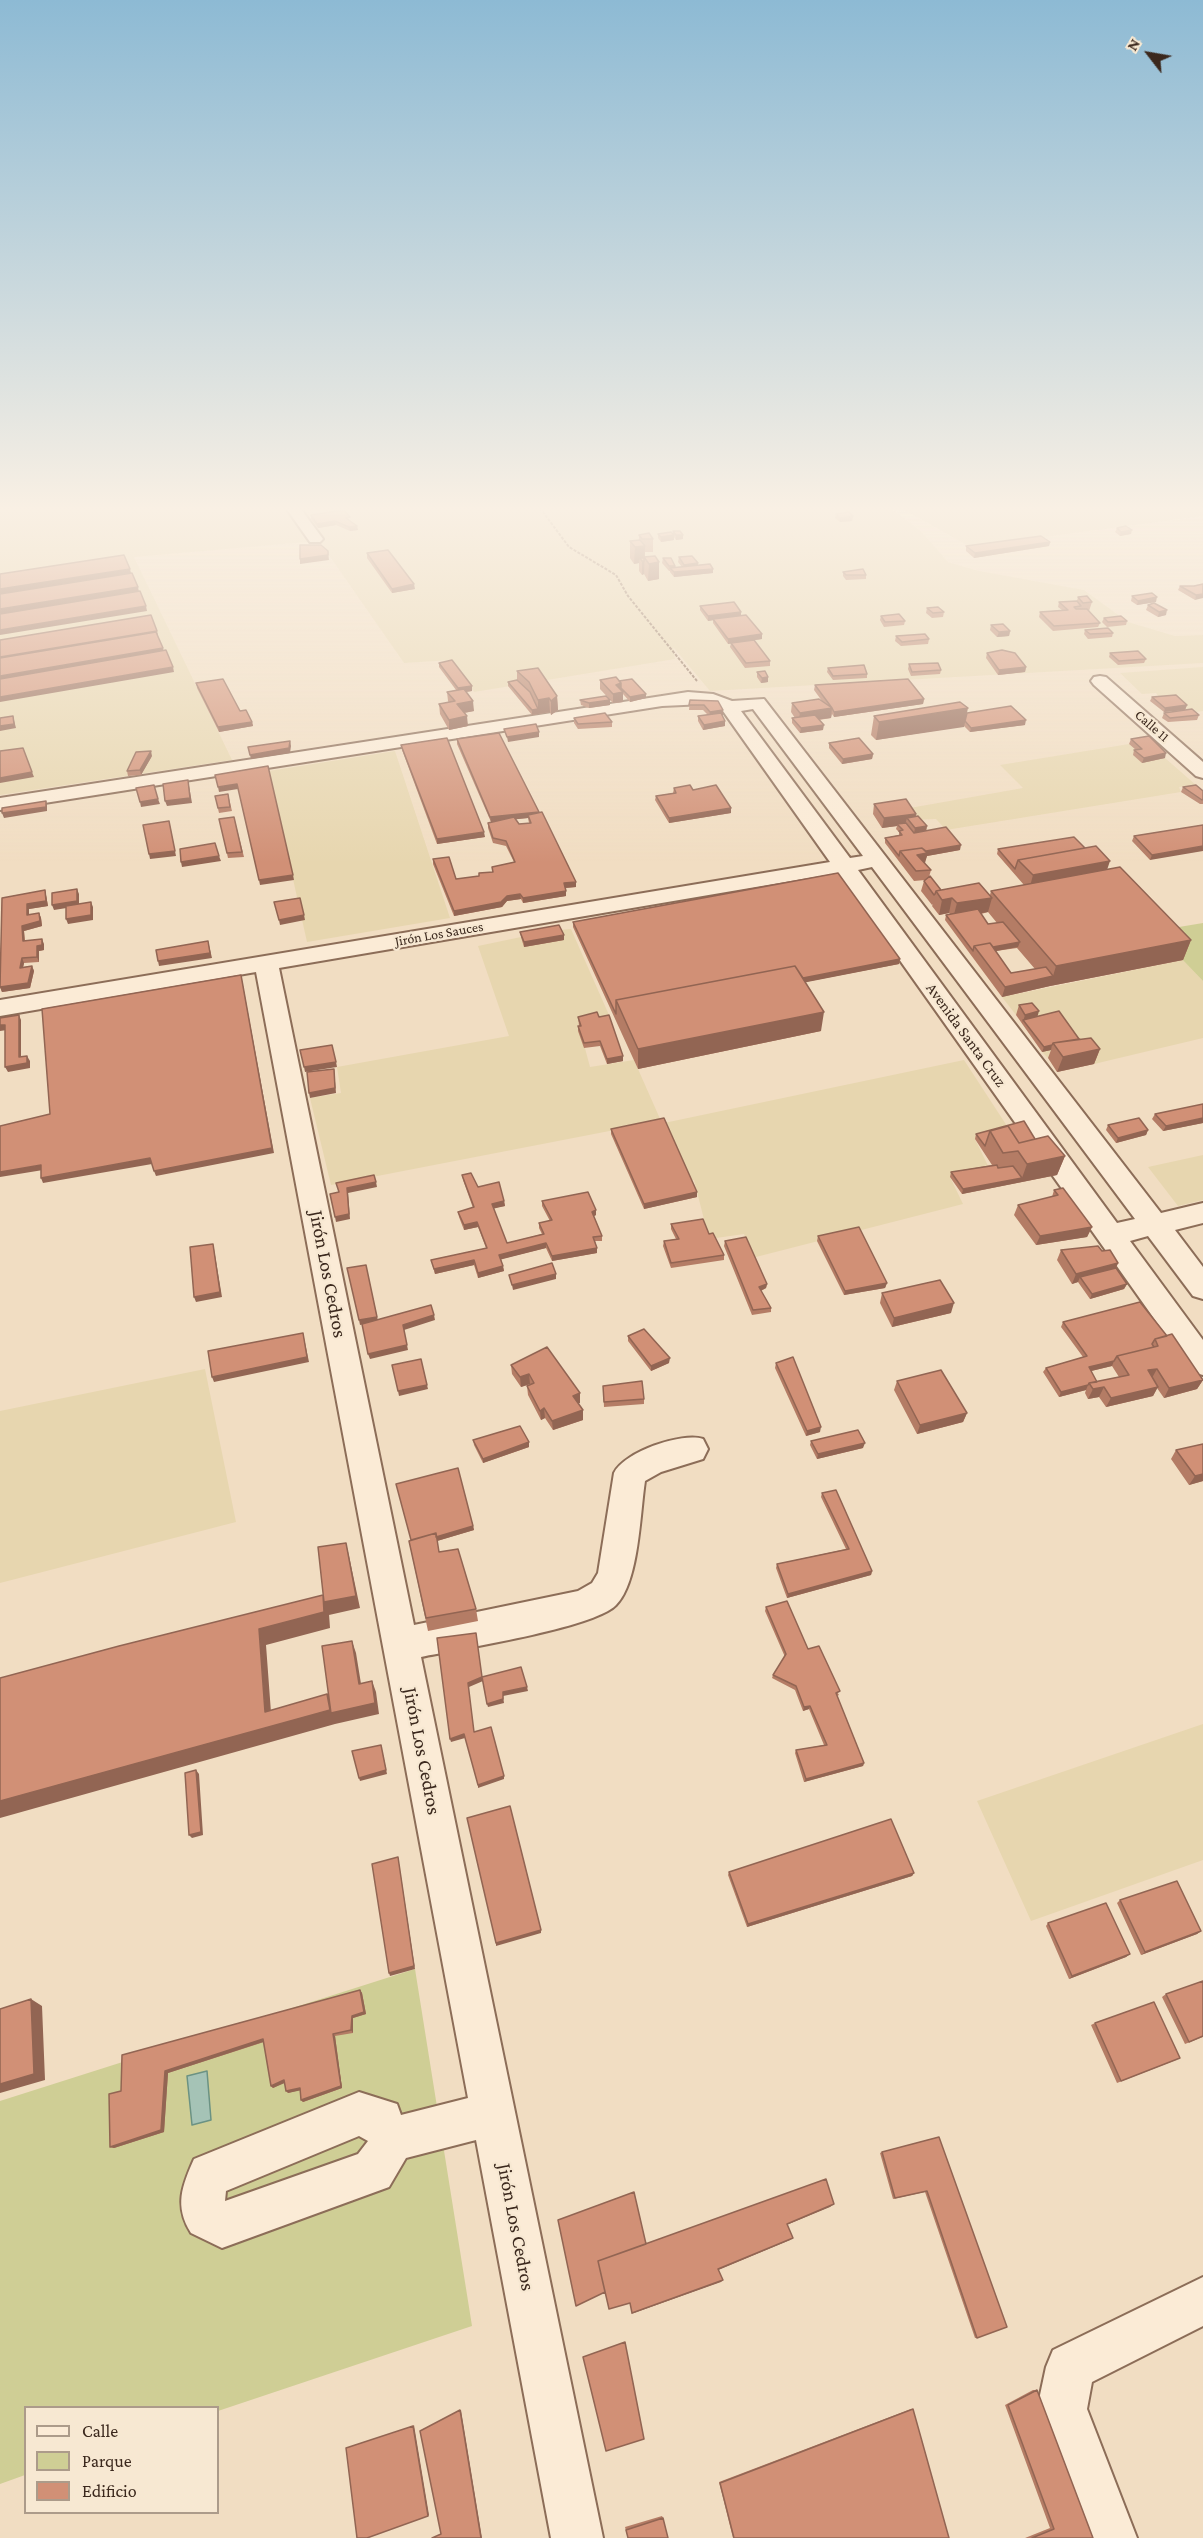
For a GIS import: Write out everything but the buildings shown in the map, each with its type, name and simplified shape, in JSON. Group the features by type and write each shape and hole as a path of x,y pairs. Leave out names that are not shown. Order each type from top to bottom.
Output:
{"street":[{"name":"Calle 11","path":"1100,681 1203,772"},
{"path":"0,804 662,701 758,703 1203,1288"},
{"name":"Avenida Santa Cruz","path":"720,702 844,866 1203,1363"},
{"name":"Jirón Los Sauces","path":"0,1008 878,860"},
{"name":"Jirón Los Cedros","path":"266,963 577,2538"},
{"path":"1111,1235 1203,1213"},
{"path":"401,1645 585,1606 604,1594 614,1577 630,1473 652,1461 692,1449"},
{"path":"390,2140 493,2114"},
{"path":"1111,2538 1062,2409 1070,2367 1203,2301"}],"path":[{"path":"654,626 720,702"}],"shaded area":[{"path":"0,626 168,626 232,760 0,795"},
{"path":"379,626 1143,626 1175,636 1203,635 1203,663 710,691 673,647 675,659 474,692 451,660 404,663"},
{"path":"1203,667 1203,711 1190,713 1174,700 1160,699 1156,693 1142,694 1120,673"},
{"path":"1129,744 1141,754 1165,758 1196,785 1179,787 1181,792 946,830 936,819 912,820 904,809 1023,788 1000,765"},
{"path":"395,751 450,918 307,942 269,771"},
{"path":"571,929 609,1015 578,1022 590,1067 634,1060 661,1121 331,1185 310,1098 341,1093 337,1067 509,1036 478,946 521,937 525,947 559,930"},
{"path":"1183,960 1203,981 1203,1038 1094,1064 1085,1053 1048,1058 1042,1052 1036,1021 1029,1013 1016,1015 1002,997"},
{"path":"964,1060 1007,1126 975,1139 990,1170 950,1177 963,1204 752,1258 744,1234 709,1239 694,1180 689,1180 664,1123"},
{"path":"1203,1155 1203,1200 1178,1206 1148,1167"},
{"path":"205,1369 236,1522 0,1583 0,1411"},
{"path":"1203,1724 1203,1860 1031,1921 977,1801"},
{"path":"207,2071 211,2120 192,2125 187,2076"}],"green space":[{"path":"1203,923 1203,981 1155,931"},
{"path":"415,1969 472,2326 219,2411 219,2406 24,2406 24,2475 0,2484 0,2101"}]}
